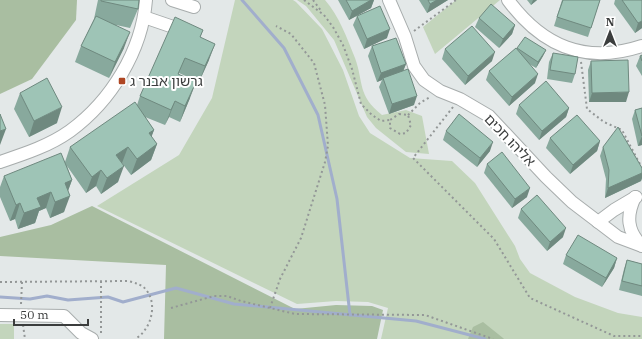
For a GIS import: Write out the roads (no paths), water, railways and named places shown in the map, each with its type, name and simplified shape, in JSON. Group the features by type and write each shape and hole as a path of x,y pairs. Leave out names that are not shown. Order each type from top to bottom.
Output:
{"street":[{"path":"0,162 50,143 70,131 94,110 128,62 137,42 147,0"},
{"path":"172,0 194,7"},
{"name":"אליהו חכים","path":"389,0 405,37 414,66 424,80 440,91 460,99 489,116 546,177 598,222 618,237 642,246"},
{"path":"508,0 522,18 540,34 561,46 600,54 614,54 642,46"},
{"path":"144,17 200,36"},
{"path":"598,222 614,210 639,195"},
{"path":"639,195 630,209 629,219 635,239 642,246"},
{"path":"0,315 64,316 81,333 92,339"}],"waterway":[{"path":"242,0 284,48 318,115 337,199 350,315"},
{"path":"0,297 30,299 47,296 68,300 108,297 123,302 176,288 234,304 416,321 485,339"}],"place":[{"name":"גרשון אבנר ג","path":"122,81"}]}
